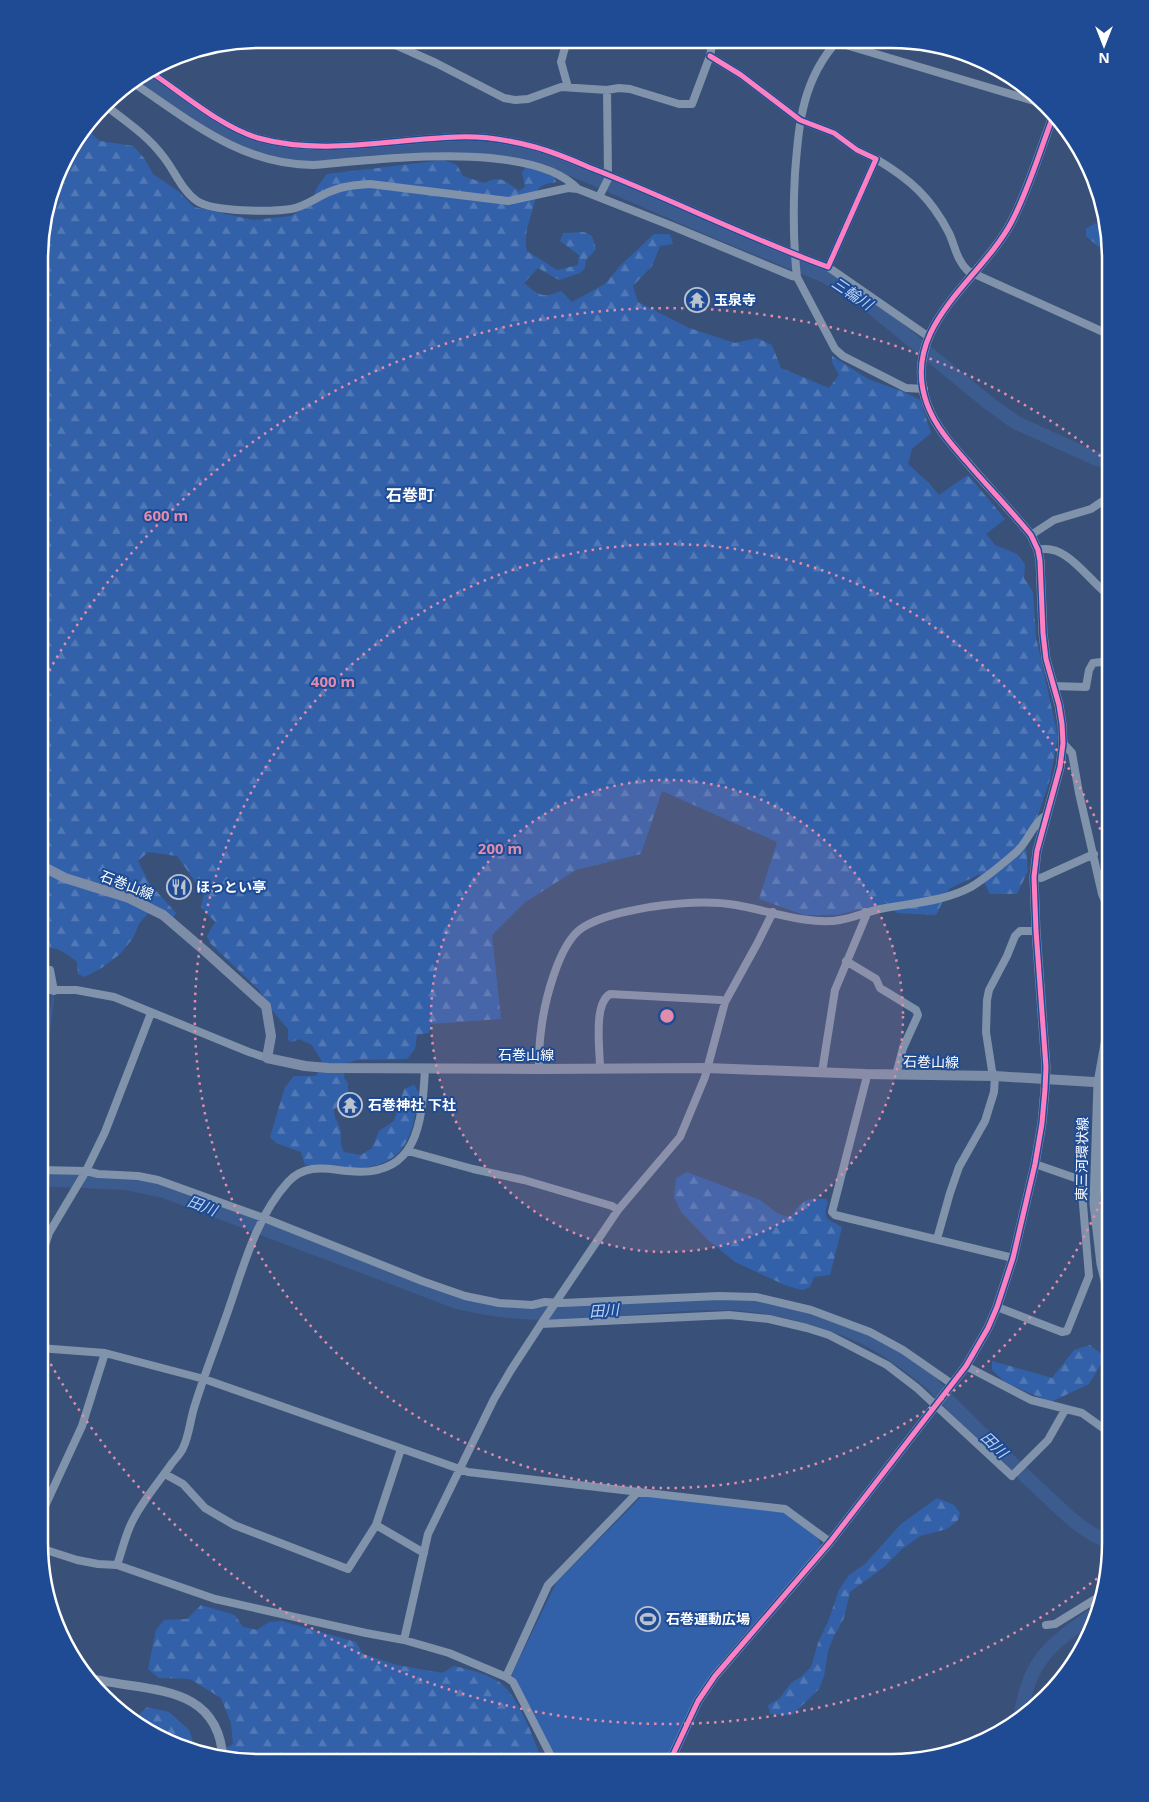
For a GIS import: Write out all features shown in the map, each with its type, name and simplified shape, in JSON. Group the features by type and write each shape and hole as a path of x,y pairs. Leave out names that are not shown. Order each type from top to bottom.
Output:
{"main road":[{"name":"石巻山線","path":"48,869 65,878 129,898 162,914 266,1006 271,1036 267,1058 305,1066 425,1069 707,1068 896,1075 995,1076 1102,1083"},
{"name":"東三河環状線","path":"1102,1110 1095,1204 1102,1264"}],"street":[{"path":"402,48 504,98 515,100 528,99 561,87 607,90 630,89 679,104 692,104 712,48"},
{"path":"565,48 561,62 568,87"},
{"path":"831,48 809,86 800,120 793,213 797,275 835,349 843,356 906,388 924,389"},
{"path":"858,48 1030,100"},
{"path":"710,56 741,75 800,120 834,133 857,150 894,170 921,192 939,213 956,246 963,267 973,275 1102,331"},
{"path":"155,75 236,129 281,143 305,146 333,146 459,136 534,146 796,256 828,267 928,339"},
{"path":"137,86 206,133 246,152 278,162 295,165 313,165 441,156 507,160 554,172 570,181 578,189"},
{"path":"600,194 608,176 607,90"},
{"path":"109,109 154,145 188,192 198,201 215,208 274,212 288,210 331,191 348,186 370,184 508,201 568,188 578,189 600,194 792,276 797,275"},
{"path":"673,1754 698,1701 715,1676 830,1542 966,1366 998,1307 1013,1258 1035,1164 1042,1123 1046,1079 1034,877 1037,852 1060,766 1063,743 1059,705 1046,659 1043,633 1042,575 1038,550 1031,535 950,443 935,421 927,404 924,389 923,362 928,339 940,315 973,275 1011,223 1051,122"},
{"path":"828,267 876,159"},
{"path":"1031,535 1054,520 1091,509 1102,501"},
{"path":"1038,550 1046,548 1055,550 1065,556 1078,566 1102,590"},
{"path":"1053,686 1086,687 1089,670 1093,663 1102,662"},
{"path":"1063,743 1072,753 1102,894"},
{"path":"539,1069 541,1031 558,959 580,929 593,922 656,906 714,902 829,922 865,912 950,896 970,887 1016,853 1038,820 1046,815"},
{"path":"1034,877 1042,878 1094,854"},
{"path":"404,1640 428,1534 459,1469 503,1384 542,1322 618,1210 680,1137 705,1076 724,1002 773,912"},
{"path":"822,1072 834,990 866,916 865,912"},
{"path":"936,1239 959,1167 985,1121 994,1092 995,1076 992,1071 986,1024 986,1000 989,990 1015,936 1020,931 1036,931"},
{"path":"846,961 876,979 880,988 916,1010 918,1015 903,1048 896,1075"},
{"path":"50,970 54,991"},
{"path":"48,991 97,992 114,997 267,1058"},
{"path":"600,1068 599,1016 606,996 610,994 712,999 724,1002"},
{"path":"48,1237 105,1132 151,1012"},
{"path":"117,1566 132,1522 183,1448 204,1379 256,1234 263,1220 289,1181 299,1173 312,1168 350,1172 371,1171 389,1167 400,1160 412,1145 417,1130 424,1089 425,1069"},
{"path":"865,1074 866,1080 832,1212 835,1215 1013,1258"},
{"path":"408,1151 473,1169 524,1180 612,1206 618,1210"},
{"path":"998,1307 1062,1332 1067,1331 1089,1276 1081,1180 1035,1164"},
{"path":"48,1171 138,1176 158,1180 422,1281 499,1304 554,1305 719,1296 756,1297 811,1310 870,1332 903,1350 950,1386"},
{"path":"542,1322 729,1315 783,1322 829,1335 868,1354 902,1376 937,1403 1014,1475 1048,1440 1065,1410"},
{"path":"48,1349 105,1353 204,1379 468,1472 785,1509 830,1542"},
{"path":"48,1500 82,1426 105,1353"},
{"path":"966,1366 1031,1400 1082,1413 1102,1427"},
{"path":"165,1474 183,1484 205,1508 234,1525 348,1569 376,1525 400,1449"},
{"path":"506,1677 548,1585 639,1491"},
{"path":"376,1525 424,1553"},
{"path":"48,1551 77,1560 117,1566 214,1599 404,1640 449,1653 506,1677 513,1682 549,1754"},
{"path":"1046,1625 1055,1624 1093,1600"},
{"path":"97,1679 179,1694 191,1700 212,1722 222,1751"}],"green space":[{"path":"90,132 100,141 133,146 144,158 153,174 178,191 194,207 253,220 291,216 312,204 316,189 327,174 444,160 457,165 463,176 484,183 495,179 503,180 519,191 525,187 522,172 526,167 554,177 556,182 544,185 537,191 526,233 527,251 557,270 578,265 579,255 560,241 563,233 584,232 592,236 596,249 586,260 585,268 580,273 559,280 538,268 524,283 537,293 545,295 561,291 572,302 605,284 621,265 654,234 670,234 673,244 660,246 652,266 633,286 638,302 689,328 735,343 757,338 772,345 781,368 829,388 839,375 832,362 832,356 868,379 920,400 931,433 912,449 908,464 939,495 968,475 1005,519 986,534 995,545 1017,554 1025,564 1024,578 1033,592 1036,637 1058,737 1050,779 1037,818 1025,836 1028,871 1017,894 990,894 980,874 949,889 936,915 897,913 886,903 837,915 804,915 759,899 777,842 662,791 641,854 576,870 524,903 492,935 501,1019 431,1024 429,1033 417,1035 415,1049 407,1059 357,1060 345,1064 344,1078 348,1083 348,1101 334,1109 340,1128 344,1152 361,1155 372,1148 379,1131 394,1121 404,1089 414,1085 419,1093 411,1131 403,1147 393,1157 381,1164 352,1168 305,1165 301,1152 276,1143 270,1137 285,1087 294,1076 316,1076 323,1063 312,1045 299,1039 292,1042 288,1040 288,1029 271,1009 259,990 210,943 207,936 215,922 201,907 204,894 177,856 148,852 138,861 149,883 176,913 173,918 154,906 139,924 133,938 120,954 103,967 85,977 78,974 77,962 63,952 48,948 48,245 49,231 59,191 69,165"},
{"path":"1095,223 1099,226 1101,247 1086,236 1086,229"},
{"path":"687,1172 760,1200 777,1213 790,1218 805,1201 826,1199 828,1202 825,1212 827,1219 842,1227 830,1275 814,1277 810,1287 802,1290 787,1286 735,1262 707,1239 681,1212 674,1197 676,1178"},
{"path":"1090,1345 1102,1355 1102,1362 1089,1384 1051,1402 1006,1383 992,1370 992,1361 1052,1378 1074,1350"},
{"name":"石巻運動広場","path":"642,1496 783,1512 818,1537 821,1546 712,1673 693,1703 669,1754 554,1754 539,1729 512,1674 556,1583"},
{"path":"937,1498 954,1505 960,1513 958,1520 947,1529 920,1536 902,1549 884,1567 850,1592 844,1618 828,1651 824,1676 819,1689 792,1715 770,1714 768,1705 779,1699 791,1683 811,1667 818,1643 839,1590 849,1575 865,1564 901,1524"},
{"path":"201,1605 235,1615 243,1627 257,1630 269,1622 282,1621 356,1642 363,1654 397,1665 442,1673 454,1666 487,1675 499,1682 510,1692 521,1711 539,1754 245,1754 221,1751 233,1744 231,1723 221,1698 190,1679 159,1678 148,1669 156,1630 164,1620 187,1619"},
{"path":"147,1707 169,1712 189,1730 194,1744 165,1733 137,1716"}],"waterway":[{"name":"三輪川","path":"147,79 207,121 233,136 288,153 324,155 468,146 507,150 544,159 584,174 825,276 853,292 990,404 1015,422 1102,460"},
{"path":"48,1038 53,997 52,991"},
{"name":"田川","path":"48,1179 125,1183 164,1191 457,1302 482,1307 507,1311 558,1313 724,1303 762,1306 826,1322 880,1346 929,1381 1063,1512 1082,1527 1102,1538"},
{"path":"1022,1708 1029,1681 1044,1655 1068,1633 1087,1620"}],"cycle path":[{"path":"155,75 202,109 230,126 258,138 283,143 307,146 332,146 432,138 475,137 547,150 651,192 768,244 828,267 876,159 857,150 834,133 800,120 741,75 710,56"},
{"path":"673,1754 698,1701 715,1676 830,1542 966,1366 988,1328 997,1307 1013,1258 1035,1164 1042,1123 1046,1067 1034,877 1037,851 1060,767 1063,743 1059,705 1046,659 1040,561 1038,550 1031,535 939,427 927,404 921,377 924,352 933,328 947,307 997,245 1011,223 1029,183 1051,122"}],"place":[{"name":"玉泉寺","path":"697,300"},
{"name":"ほっとい亭","path":"179,887"},
{"name":"石巻神社 下社","path":"350,1105"},
{"name":"石巻運動広場","path":"648,1619"}],"district":[{"name":"石巻町","path":"410,495"}]}
